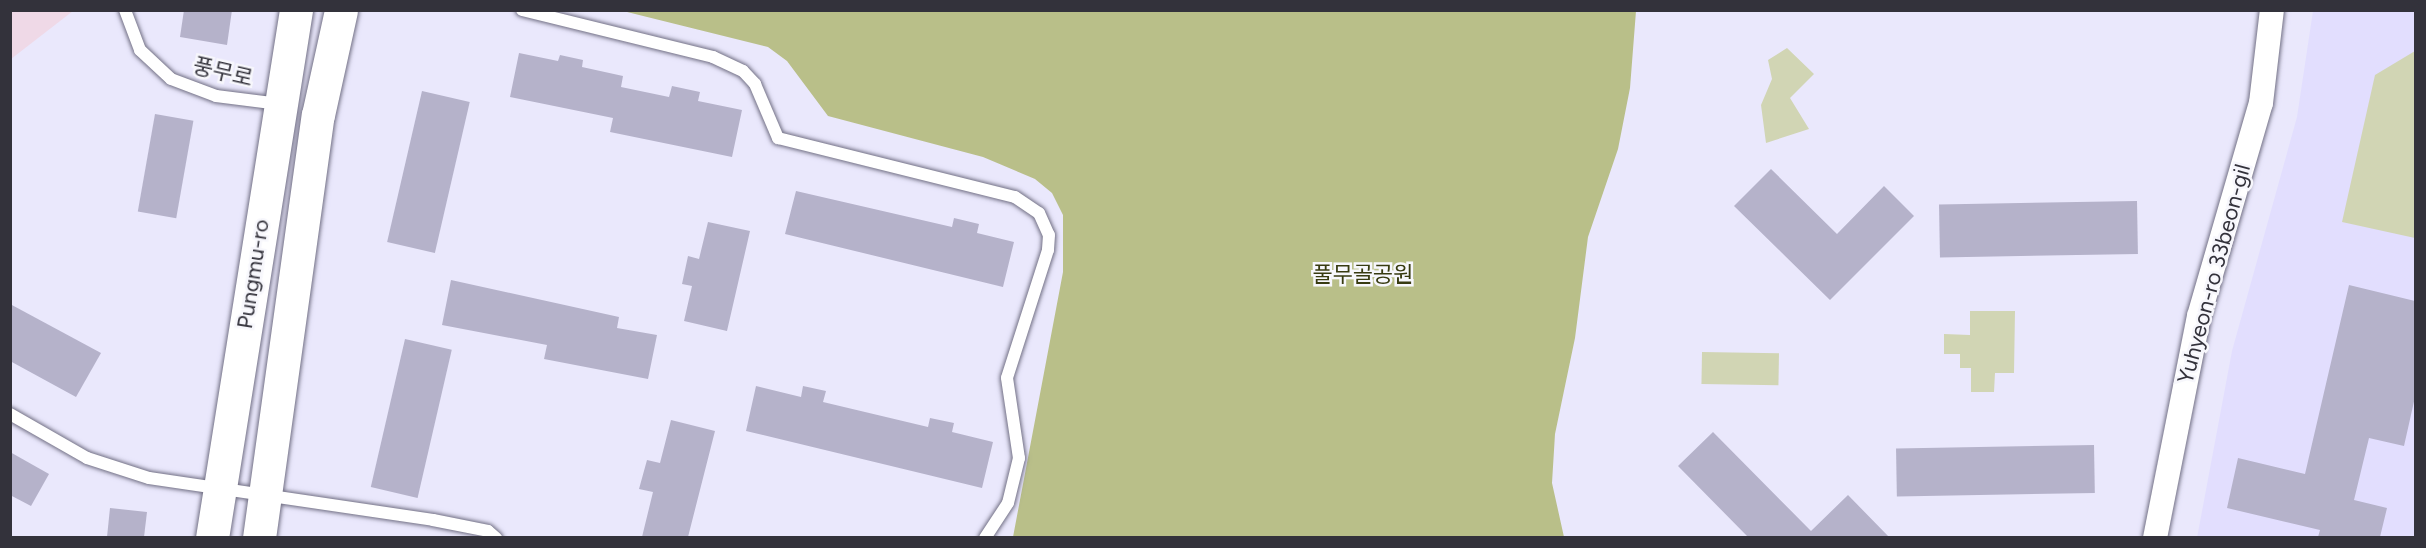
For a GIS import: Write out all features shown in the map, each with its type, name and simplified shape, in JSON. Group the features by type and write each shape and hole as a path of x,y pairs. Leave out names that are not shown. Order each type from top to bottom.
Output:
{"street":[{"name":"Pungmu-ro","path":"212,537 279,104 296,10"},
{"name":"Pungmu-ro","path":"259,537 318,115 341,10"},
{"name":"Yuhyeon-ro 33beon-gil","path":"2155,537 2196,327 2261,103 2272,10"}],"lane":[{"name":"풍무로","path":"125,10 140,50 171,80 216,96 279,104"},
{"path":"522,10 713,57 743,71 755,84 778,138 1016,197 1039,213 1049,235 1048,250 1007,378 1019,458 1008,503 985,537"},
{"path":"10,414 87,458 115,469 220,488 433,520 488,531 496,537"}],"shaded area":[{"path":"11,10 73,10 73,11 11,59"},
{"path":"2313,11 2415,11 2415,537 2197,538 2232,351 2297,117"}],"green space":[{"name":"풀무골공원","path":"623,11 1636,11 1630,88 1618,149 1588,237 1575,338 1555,434 1552,483 1564,537 1013,537 1063,272 1063,215 1052,193 1035,179 983,157 828,116 787,61 768,47"},
{"path":"1787,48 1814,74 1790,98 1809,129 1766,143 1761,105 1772,79 1768,60"},
{"path":"2415,51 2415,238 2342,222 2375,75"},
{"path":"1970,311 2015,311 2014,373 1995,373 1994,392 1971,392 1971,368 1960,368 1960,354 1944,354 1944,334 1970,335"},
{"path":"1702,352 1779,353 1778,385 1701,384"}],"building":[{"path":"184,10 232,10 227,45 180,37"},
{"path":"519,53 558,61 560,55 583,60 582,67 623,76 621,87 669,97 672,86 700,92 698,101 742,110 732,157 610,132 613,118 510,97"},
{"path":"422,91 470,102 435,253 387,242"},
{"path":"155,114 193,121 176,218 138,211"},
{"path":"1771,169 1837,234 1884,186 1914,216 1830,300 1734,206"},
{"path":"796,191 952,227 954,218 979,224 977,233 1014,242 1003,287 785,234"},
{"path":"2137,201 2138,254 1940,257 1939,204"},
{"path":"708,222 750,231 727,331 684,321 692,286 682,284 688,256 699,259"},
{"path":"451,280 619,317 617,328 657,335 648,379 544,359 547,345 442,325"},
{"path":"2349,285 2415,301 2415,397 2404,446 2369,438 2354,500 2387,508 2380,537 2318,537 2320,530 2227,508 2238,458 2305,474"},
{"path":"10,304 101,353 76,397 10,361"},
{"path":"405,339 452,350 418,498 371,487"},
{"path":"756,386 801,397 803,386 826,391 823,402 928,427 930,418 954,423 952,432 993,442 982,488 746,431"},
{"path":"671,420 715,431 688,537 642,537 653,492 639,489 647,460 660,463"},
{"path":"1713,432 1811,531 1848,495 1889,537 1748,537 1678,466"},
{"path":"2094,445 2095,493 1897,496 1896,448"},
{"path":"10,452 49,474 31,506 10,495"},
{"path":"110,508 147,512 144,537 107,537"}]}
